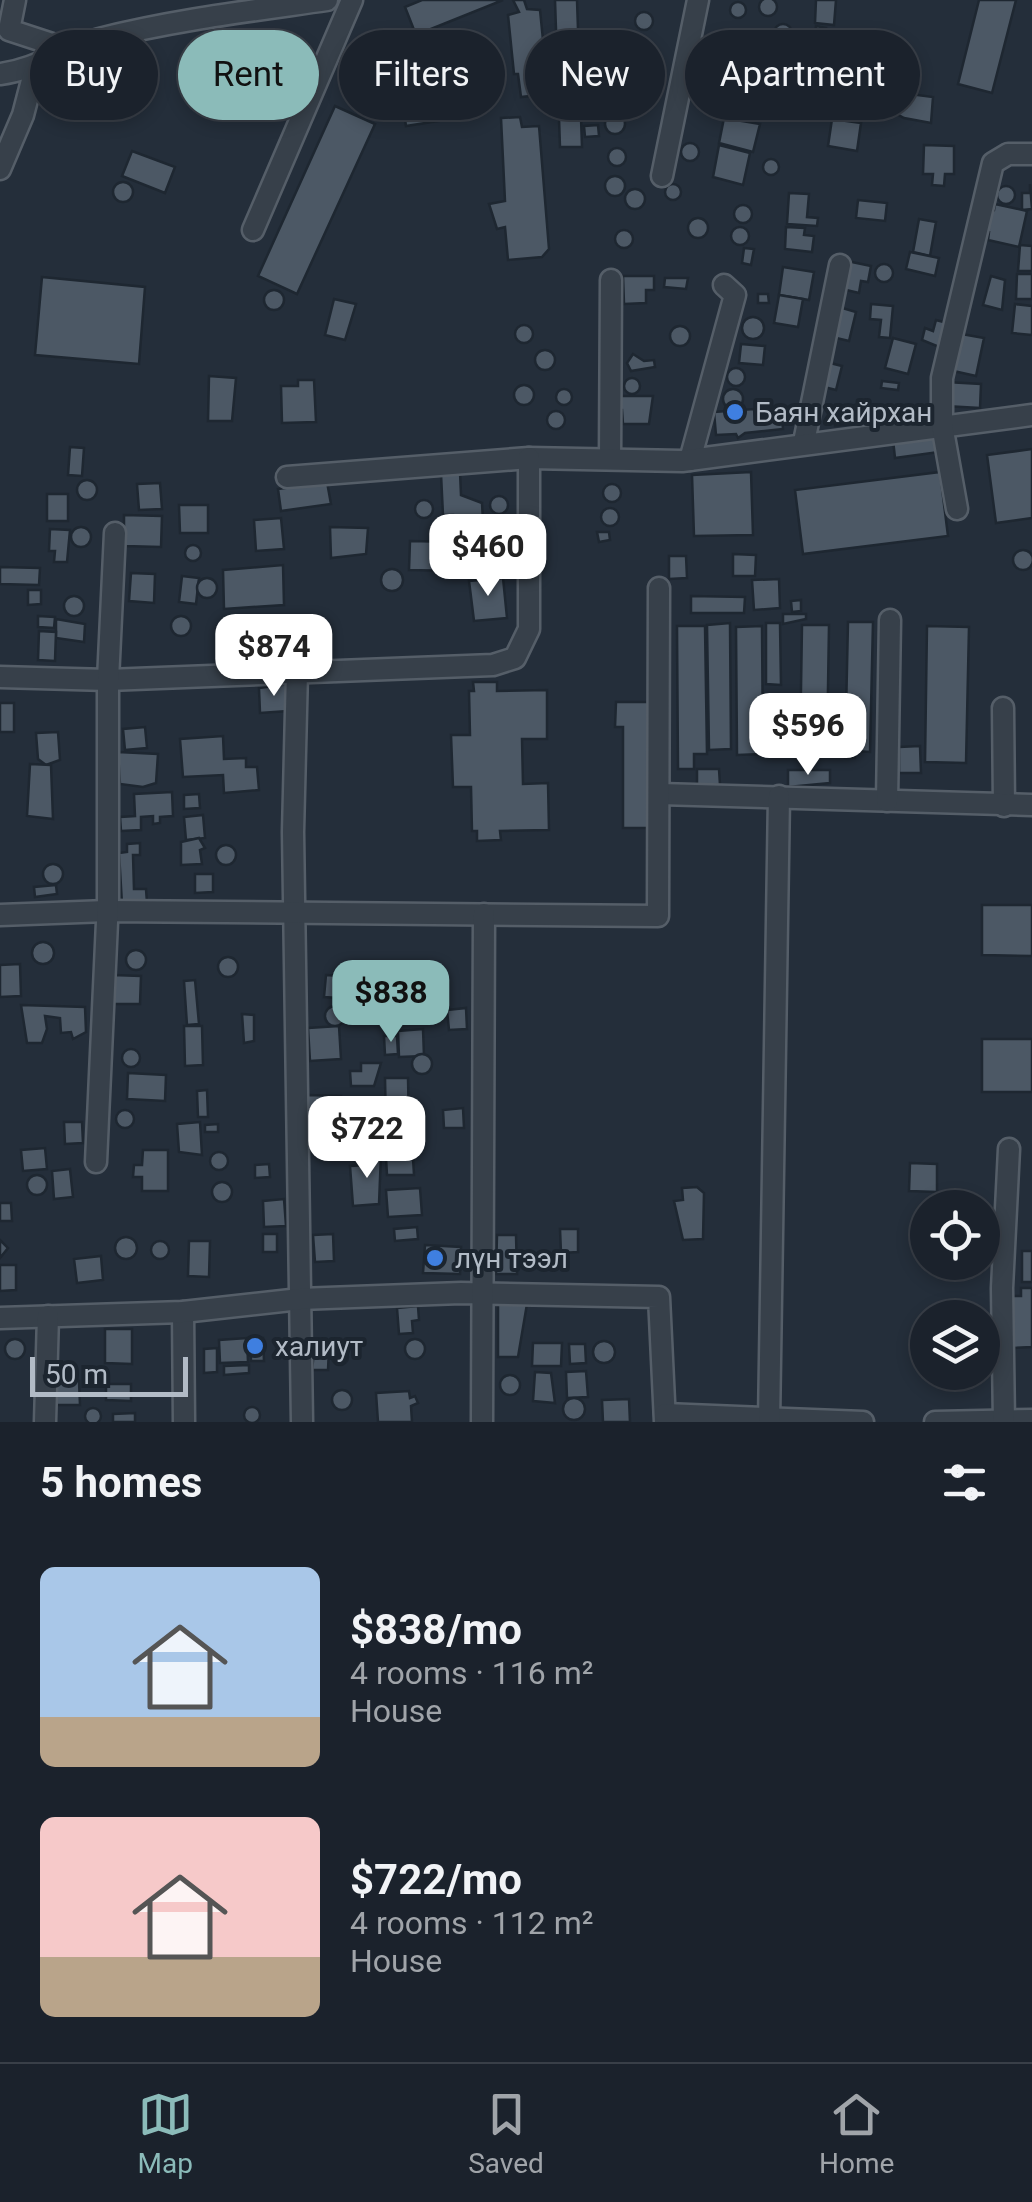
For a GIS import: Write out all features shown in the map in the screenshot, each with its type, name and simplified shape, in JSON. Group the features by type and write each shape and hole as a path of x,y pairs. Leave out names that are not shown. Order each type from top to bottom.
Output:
{"street":[{"path":"15,0 9,30 30,37"},
{"path":"162,23 168,0"},
{"path":"135,30 327,0"},
{"path":"253,230 352,0"},
{"path":"662,176 698,0"},
{"path":"0,74 30,71"},
{"path":"0,169 30,89"},
{"path":"957,509 942,425 942,378 993,162 1008,154 1032,154"},
{"path":"804,442 840,265"},
{"path":"610,280 610,459"},
{"path":"690,460 730,327 735,295 724,285"},
{"path":"287,477 528,458 690,460 1032,415"},
{"path":"0,678 108,680 494,665 514,658 528,629 528,458"},
{"path":"96,1162 115,533"},
{"path":"0,914 106,911 658,916 659,588"},
{"path":"887,801 890,620"},
{"path":"297,671 294,914 302,1422"},
{"path":"1002,708 1004,806"},
{"path":"660,794 1032,806"},
{"path":"770,1419 780,796"},
{"path":"482,1422 484,914"},
{"path":"1004,1421 1002,1288 1010,1149"},
{"path":"0,1318 183,1312 300,1299 483,1292 660,1297 665,1418 863,1422"},
{"path":"183,1312 184,1422"},
{"path":"45,1422 48,1316"},
{"path":"934,1422 1032,1420"}],"building":[{"path":"422,0 503,0 428,30 414,30 405,7"},
{"path":"513,0 524,0 527,9 540,10 542,30 525,30 525,97 521,97 518,74 514,74 508,15 519,12"},
{"path":"555,0 577,0 578,30 556,30"},
{"path":"816,0 836,0 834,25 815,23"},
{"path":"979,0 1016,0 992,93 958,84"},
{"path":"762,1 774,1 774,13 762,13"},
{"path":"738,2 746,10 738,18 730,10"},
{"path":"638,15 650,15 650,27 638,27"},
{"path":"920,95 933,97 931,123 915,120 920,120"},
{"path":"335,106 339,108 339,120 375,124 297,294 258,276"},
{"path":"520,117 522,127 539,126 549,249 542,257 508,260 505,227 497,229 489,204 505,201 501,120"},
{"path":"405,120 445,120 406,126"},
{"path":"559,120 581,120 582,147 560,147"},
{"path":"605,120 625,120 625,128 619,134 611,134 605,128"},
{"path":"724,120 760,124 753,152 719,143"},
{"path":"832,120 861,123 857,151 828,146"},
{"path":"598,125 599,136 585,137 584,126"},
{"path":"690,143 699,152 690,161 681,152"},
{"path":"719,145 750,153 743,185 713,177"},
{"path":"924,145 954,146 954,174 945,174 944,186 932,185 933,174 923,174"},
{"path":"617,148 626,157 617,166 608,157"},
{"path":"132,151 175,167 165,193 122,176"},
{"path":"771,159 779,167 771,175 763,167"},
{"path":"615,176 625,186 615,196 605,186"},
{"path":"123,182 133,192 123,202 113,192"},
{"path":"673,184 681,192 673,200 665,192"},
{"path":"1030,184 1032,209 1022,210 1022,193 1030,193"},
{"path":"1006,186 1013,188 1013,202 1006,204 999,202 997,195 999,188"},
{"path":"635,189 645,199 635,209 625,199"},
{"path":"789,193 809,194 807,217 818,218 817,226 787,224"},
{"path":"858,200 887,203 885,221 856,218"},
{"path":"995,204 1027,211 1019,247 988,240 989,232 982,230 986,208 994,210"},
{"path":"743,205 752,214 743,223 734,214"},
{"path":"698,218 708,228 698,238 688,228"},
{"path":"919,219 936,222 930,256 913,252"},
{"path":"740,227 749,236 740,245 731,236"},
{"path":"786,227 805,228 804,235 814,236 812,252 785,249"},
{"path":"624,230 633,239 624,248 615,239"},
{"path":"1020,245 1032,246 1032,271 1018,271"},
{"path":"744,248 754,249 751,265 742,263"},
{"path":"910,252 939,258 935,276 906,269"},
{"path":"847,261 871,266 868,282 861,281 859,293 842,289"},
{"path":"884,264 891,266 891,280 884,282 877,280 875,273 877,266"},
{"path":"783,267 814,272 809,300 779,295"},
{"path":"1017,274 1032,274 1032,299 1016,299"},
{"path":"623,276 654,276 654,290 646,290 646,303 624,304"},
{"path":"991,276 1005,280 1002,310 983,305"},
{"path":"42,277 145,287 139,364 35,355"},
{"path":"665,278 688,278 686,289 664,287"},
{"path":"270,290 278,290 284,300 278,310 270,310 264,304 264,296"},
{"path":"758,294 768,294 769,303 758,303"},
{"path":"779,295 803,299 798,327 774,323"},
{"path":"334,299 356,304 345,340 325,335"},
{"path":"871,304 893,306 890,338 879,337 881,320 870,319"},
{"path":"1015,304 1032,306 1032,335 1012,333"},
{"path":"839,307 856,312 849,341 832,337"},
{"path":"753,317 764,328 753,339 742,328"},
{"path":"936,320 951,324 944,349 922,340 925,328 933,331"},
{"path":"524,325 531,327 531,341 524,343 517,341 515,334 517,327"},
{"path":"680,326 690,336 680,346 670,336"},
{"path":"956,333 984,338 976,376 949,370"},
{"path":"893,338 916,344 908,374 885,368"},
{"path":"741,344 765,346 763,365 739,363"},
{"path":"545,350 555,360 545,370 535,360"},
{"path":"633,354 644,361 654,360 655,367 631,371 627,363"},
{"path":"826,362 842,366 836,390 820,386"},
{"path":"736,368 745,377 736,386 727,377"},
{"path":"209,376 236,378 232,421 208,421"},
{"path":"632,378 640,386 632,394 624,386"},
{"path":"298,380 314,380 316,422 282,423 281,386 298,386"},
{"path":"882,381 899,383 898,390 881,388"},
{"path":"946,382 981,384 980,408 945,406"},
{"path":"524,385 534,395 524,405 514,395"},
{"path":"564,389 572,397 564,405 556,397"},
{"path":"733,389 743,399 733,409 723,399"},
{"path":"617,396 653,396 649,424 623,424 622,410 616,410"},
{"path":"855,405 856,424 835,426 833,407"},
{"path":"754,409 755,420 782,419 783,429 745,433 738,438 736,434 716,435 714,412"},
{"path":"556,411 565,420 556,429 547,420"},
{"path":"936,434 939,452 895,458 893,440"},
{"path":"70,447 84,448 82,476 68,475"},
{"path":"1032,449 1032,518 996,523 987,455"},
{"path":"460,472 461,495 482,503 484,540 453,541 453,515 443,515 441,474"},
{"path":"751,472 753,535 694,536 692,475"},
{"path":"940,472 948,536 803,554 795,490"},
{"path":"87,480 97,490 87,500 77,490"},
{"path":"327,482 331,504 281,511 278,489"},
{"path":"160,483 162,509 139,510 137,484"},
{"path":"612,484 619,486 619,500 612,502 605,500 603,493 605,486"},
{"path":"47,494 68,494 68,521 47,521"},
{"path":"499,496 508,505 499,514 490,505"},
{"path":"424,500 431,502 431,516 424,518 417,516 415,509 417,502"},
{"path":"179,505 208,505 208,533 180,533"},
{"path":"610,508 617,510 617,524 610,526 603,524 601,517 603,510"},
{"path":"124,515 162,516 161,547 124,546"},
{"path":"281,518 284,549 256,551 254,520"},
{"path":"502,520 509,522 509,536 502,538 495,536 493,529 495,522"},
{"path":"81,527 91,537 81,547 71,537"},
{"path":"330,527 368,528 366,554 331,558"},
{"path":"50,529 70,530 67,562 54,562 55,551 49,551"},
{"path":"597,532 609,532 610,540 599,542"},
{"path":"410,541 457,542 456,571 409,570"},
{"path":"193,545 201,553 193,561 185,553"},
{"path":"1023,550 1033,560 1023,570 1013,560"},
{"path":"733,554 756,555 755,576 733,576"},
{"path":"669,556 686,556 687,578 669,579"},
{"path":"283,565 284,605 224,609 223,570"},
{"path":"0,567 40,568 39,585 0,584"},
{"path":"392,569 400,572 400,588 392,591 384,588 381,580 384,572"},
{"path":"131,573 155,574 154,603 129,601"},
{"path":"182,576 199,578 196,604 179,602"},
{"path":"207,578 217,588 207,598 197,588"},
{"path":"503,578 507,618 474,621 469,581"},
{"path":"779,579 780,608 754,610 752,580"},
{"path":"28,590 41,590 41,604 28,605"},
{"path":"74,596 84,606 74,616 64,606"},
{"path":"691,596 745,597 744,613 691,613"},
{"path":"801,600 801,611 792,612 791,601"},
{"path":"783,614 806,614 806,619 783,624"},
{"path":"38,616 55,617 54,628 38,627"},
{"path":"181,616 191,626 181,636 171,626"},
{"path":"56,619 85,624 84,642 56,638"},
{"path":"848,622 873,622 870,752 856,751 855,758 845,758"},
{"path":"730,623 731,749 709,750 707,625"},
{"path":"766,623 780,623 781,685 766,684"},
{"path":"802,625 829,625 827,751 800,751"},
{"path":"677,626 705,626 707,754 694,754 694,769 678,769"},
{"path":"762,626 763,754 737,755 736,627"},
{"path":"927,626 969,627 966,763 925,762"},
{"path":"39,631 56,632 55,661 38,660"},
{"path":"473,682 497,682 497,691 547,690 547,739 522,739 523,784 548,783 549,830 500,831 501,840 477,841 477,831 472,831 471,787 453,787 451,735 470,735 469,691 474,691"},
{"path":"289,684 288,711 260,713 259,688"},
{"path":"616,702 653,702 653,828 623,828 623,727 615,727"},
{"path":"0,703 14,703 14,732 0,732"},
{"path":"145,727 147,748 125,750 123,729"},
{"path":"58,732 60,760 46,765 38,759 36,733"},
{"path":"223,736 224,759 246,758 246,767 257,767 259,790 224,793 223,775 183,777 180,739"},
{"path":"920,746 921,773 899,773 899,747"},
{"path":"118,752 158,754 156,783 143,787 120,784"},
{"path":"30,764 51,765 53,819 27,816"},
{"path":"697,769 719,769 720,785 697,785"},
{"path":"788,770 830,770 830,783 788,787"},
{"path":"172,792 173,816 160,817 160,823 153,824 153,816 141,817 141,830 121,831 120,817 135,816 134,794"},
{"path":"199,794 200,808 184,809 184,795"},
{"path":"203,815 205,838 186,840 184,817"},
{"path":"199,838 205,848 200,850 202,864 181,865 181,842"},
{"path":"140,843 140,855 133,855 134,889 146,889 147,903 122,904 119,853 127,852 127,844"},
{"path":"226,845 236,855 226,865 216,855"},
{"path":"53,864 63,874 53,884 43,874"},
{"path":"195,874 213,874 213,892 195,893"},
{"path":"56,885 57,894 35,897 34,887"},
{"path":"982,905 1032,905 1032,956 982,955"},
{"path":"43,942 54,953 43,964 32,953"},
{"path":"132,950 140,950 146,960 140,970 132,970 126,964 126,956"},
{"path":"224,957 232,957 238,967 232,977 224,977 218,971 218,963"},
{"path":"20,964 21,996 0,997 0,965"},
{"path":"113,975 141,976 140,1004 113,1004"},
{"path":"326,975 355,977 353,999 324,997"},
{"path":"195,980 199,1024 187,1025 184,981"},
{"path":"424,981 431,983 431,997 424,999 417,997 415,990 417,983"},
{"path":"408,1003 415,1005 415,1019 408,1021 401,1019 399,1012 401,1005"},
{"path":"21,1005 85,1007 86,1032 73,1039 71,1032 61,1033 60,1018 45,1016 47,1029 42,1043 27,1043"},
{"path":"335,1006 345,1016 335,1026 325,1016"},
{"path":"466,1008 467,1029 449,1030 447,1010"},
{"path":"242,1014 254,1015 254,1041 244,1043"},
{"path":"184,1026 202,1026 203,1065 185,1066"},
{"path":"339,1026 341,1059 310,1061 308,1028"},
{"path":"423,1029 424,1056 399,1057 398,1031"},
{"path":"384,1036 397,1036 398,1054 385,1055"},
{"path":"982,1039 1032,1039 1032,1092 982,1092"},
{"path":"131,1049 140,1058 131,1067 122,1058"},
{"path":"422,1054 432,1064 422,1074 412,1064"},
{"path":"361,1063 381,1063 374,1086 351,1086 350,1071 361,1071"},
{"path":"128,1073 166,1075 165,1101 127,1099"},
{"path":"385,1078 408,1078 409,1125 386,1125"},
{"path":"207,1090 208,1117 198,1117 197,1091"},
{"path":"307,1095 341,1096 340,1124 306,1124"},
{"path":"362,1105 371,1114 362,1123 353,1114"},
{"path":"463,1108 464,1128 444,1128 443,1110"},
{"path":"125,1110 132,1112 132,1126 125,1128 118,1126 116,1119 118,1112"},
{"path":"64,1122 82,1122 83,1143 65,1144"},
{"path":"200,1122 202,1155 179,1152 177,1124"},
{"path":"218,1124 218,1132 205,1132 205,1125"},
{"path":"398,1126 400,1153 387,1154 385,1127"},
{"path":"411,1127 412,1143 400,1145 398,1128"},
{"path":"45,1148 47,1169 23,1171 21,1150"},
{"path":"143,1150 168,1150 168,1191 142,1191 142,1177 133,1177 134,1165 142,1165"},
{"path":"219,1152 226,1154 226,1168 219,1170 212,1168 210,1161 212,1154"},
{"path":"381,1154 379,1204 353,1206 350,1166 365,1165 364,1155"},
{"path":"386,1158 413,1158 414,1175 387,1175"},
{"path":"910,1163 937,1164 937,1190 909,1191"},
{"path":"269,1164 270,1177 255,1178 255,1165"},
{"path":"70,1169 73,1197 54,1199 52,1171"},
{"path":"37,1175 47,1185 37,1195 27,1185"},
{"path":"222,1182 232,1192 222,1202 212,1192"},
{"path":"697,1187 704,1193 703,1239 683,1240 674,1201 683,1200 682,1188"},
{"path":"420,1188 422,1215 388,1217 386,1190"},
{"path":"284,1199 286,1226 264,1227 263,1201"},
{"path":"0,1203 11,1203 12,1221 0,1221"},
{"path":"417,1227 418,1239 395,1241 394,1229"},
{"path":"560,1229 578,1229 578,1252 561,1253"},
{"path":"263,1234 277,1234 277,1252 263,1252"},
{"path":"333,1234 334,1261 315,1262 313,1235"},
{"path":"497,1235 516,1235 517,1274 496,1274"},
{"path":"126,1237 137,1248 126,1259 115,1248"},
{"path":"0,1240 8,1248 0,1258"},
{"path":"160,1241 167,1243 167,1257 160,1259 153,1257 151,1250 153,1243"},
{"path":"189,1241 210,1241 209,1277 188,1276"},
{"path":"425,1245 461,1247 460,1274 423,1273"},
{"path":"1022,1251 1032,1251 1032,1282 1022,1282"},
{"path":"101,1256 103,1280 77,1283 74,1259"},
{"path":"0,1265 16,1265 16,1290 0,1291"},
{"path":"1021,1288 1032,1288 1032,1347 1012,1348 1010,1296 1021,1296"},
{"path":"498,1304 527,1304 518,1357 498,1357"},
{"path":"418,1306 419,1320 412,1321 413,1333 399,1334 397,1308"},
{"path":"105,1329 132,1329 132,1364 105,1363"},
{"path":"247,1338 248,1362 220,1363 219,1340"},
{"path":"263,1338 264,1361 251,1361 250,1339"},
{"path":"15,1339 25,1349 15,1359 5,1349"},
{"path":"415,1339 425,1349 415,1359 405,1349"},
{"path":"604,1341 612,1344 612,1360 604,1363 596,1360 593,1352 596,1344"},
{"path":"315,1342 329,1348 328,1370 312,1370"},
{"path":"533,1343 562,1343 561,1366 532,1366"},
{"path":"569,1344 585,1344 586,1363 570,1364"},
{"path":"217,1348 217,1372 204,1373 204,1349"},
{"path":"340,1349 348,1357 340,1365 332,1357"},
{"path":"249,1365 249,1373 224,1375 224,1366"},
{"path":"586,1371 588,1397 567,1398 566,1372"},
{"path":"535,1372 551,1373 555,1403 533,1401"},
{"path":"510,1375 520,1385 510,1395 500,1385"},
{"path":"54,1381 79,1381 80,1405 55,1405"},
{"path":"106,1384 131,1384 131,1401 106,1400"},
{"path":"342,1390 352,1400 342,1410 332,1400"},
{"path":"409,1391 410,1398 415,1396 418,1403 411,1406 412,1422 378,1422 376,1393"},
{"path":"574,1398 582,1401 582,1417 574,1420 566,1417 563,1409 566,1401"},
{"path":"629,1399 630,1422 603,1422 602,1400"},
{"path":"246,1409 258,1409 258,1421 246,1421"},
{"path":"87,1410 99,1410 99,1422 87,1422"},
{"path":"135,1413 135,1422 113,1422 113,1414"}],"place":[{"name":"Баян хайрхан","path":"735,412"},
{"name":"лүн тээл","path":"435,1258"},
{"name":"халиут","path":"255,1346"}]}
